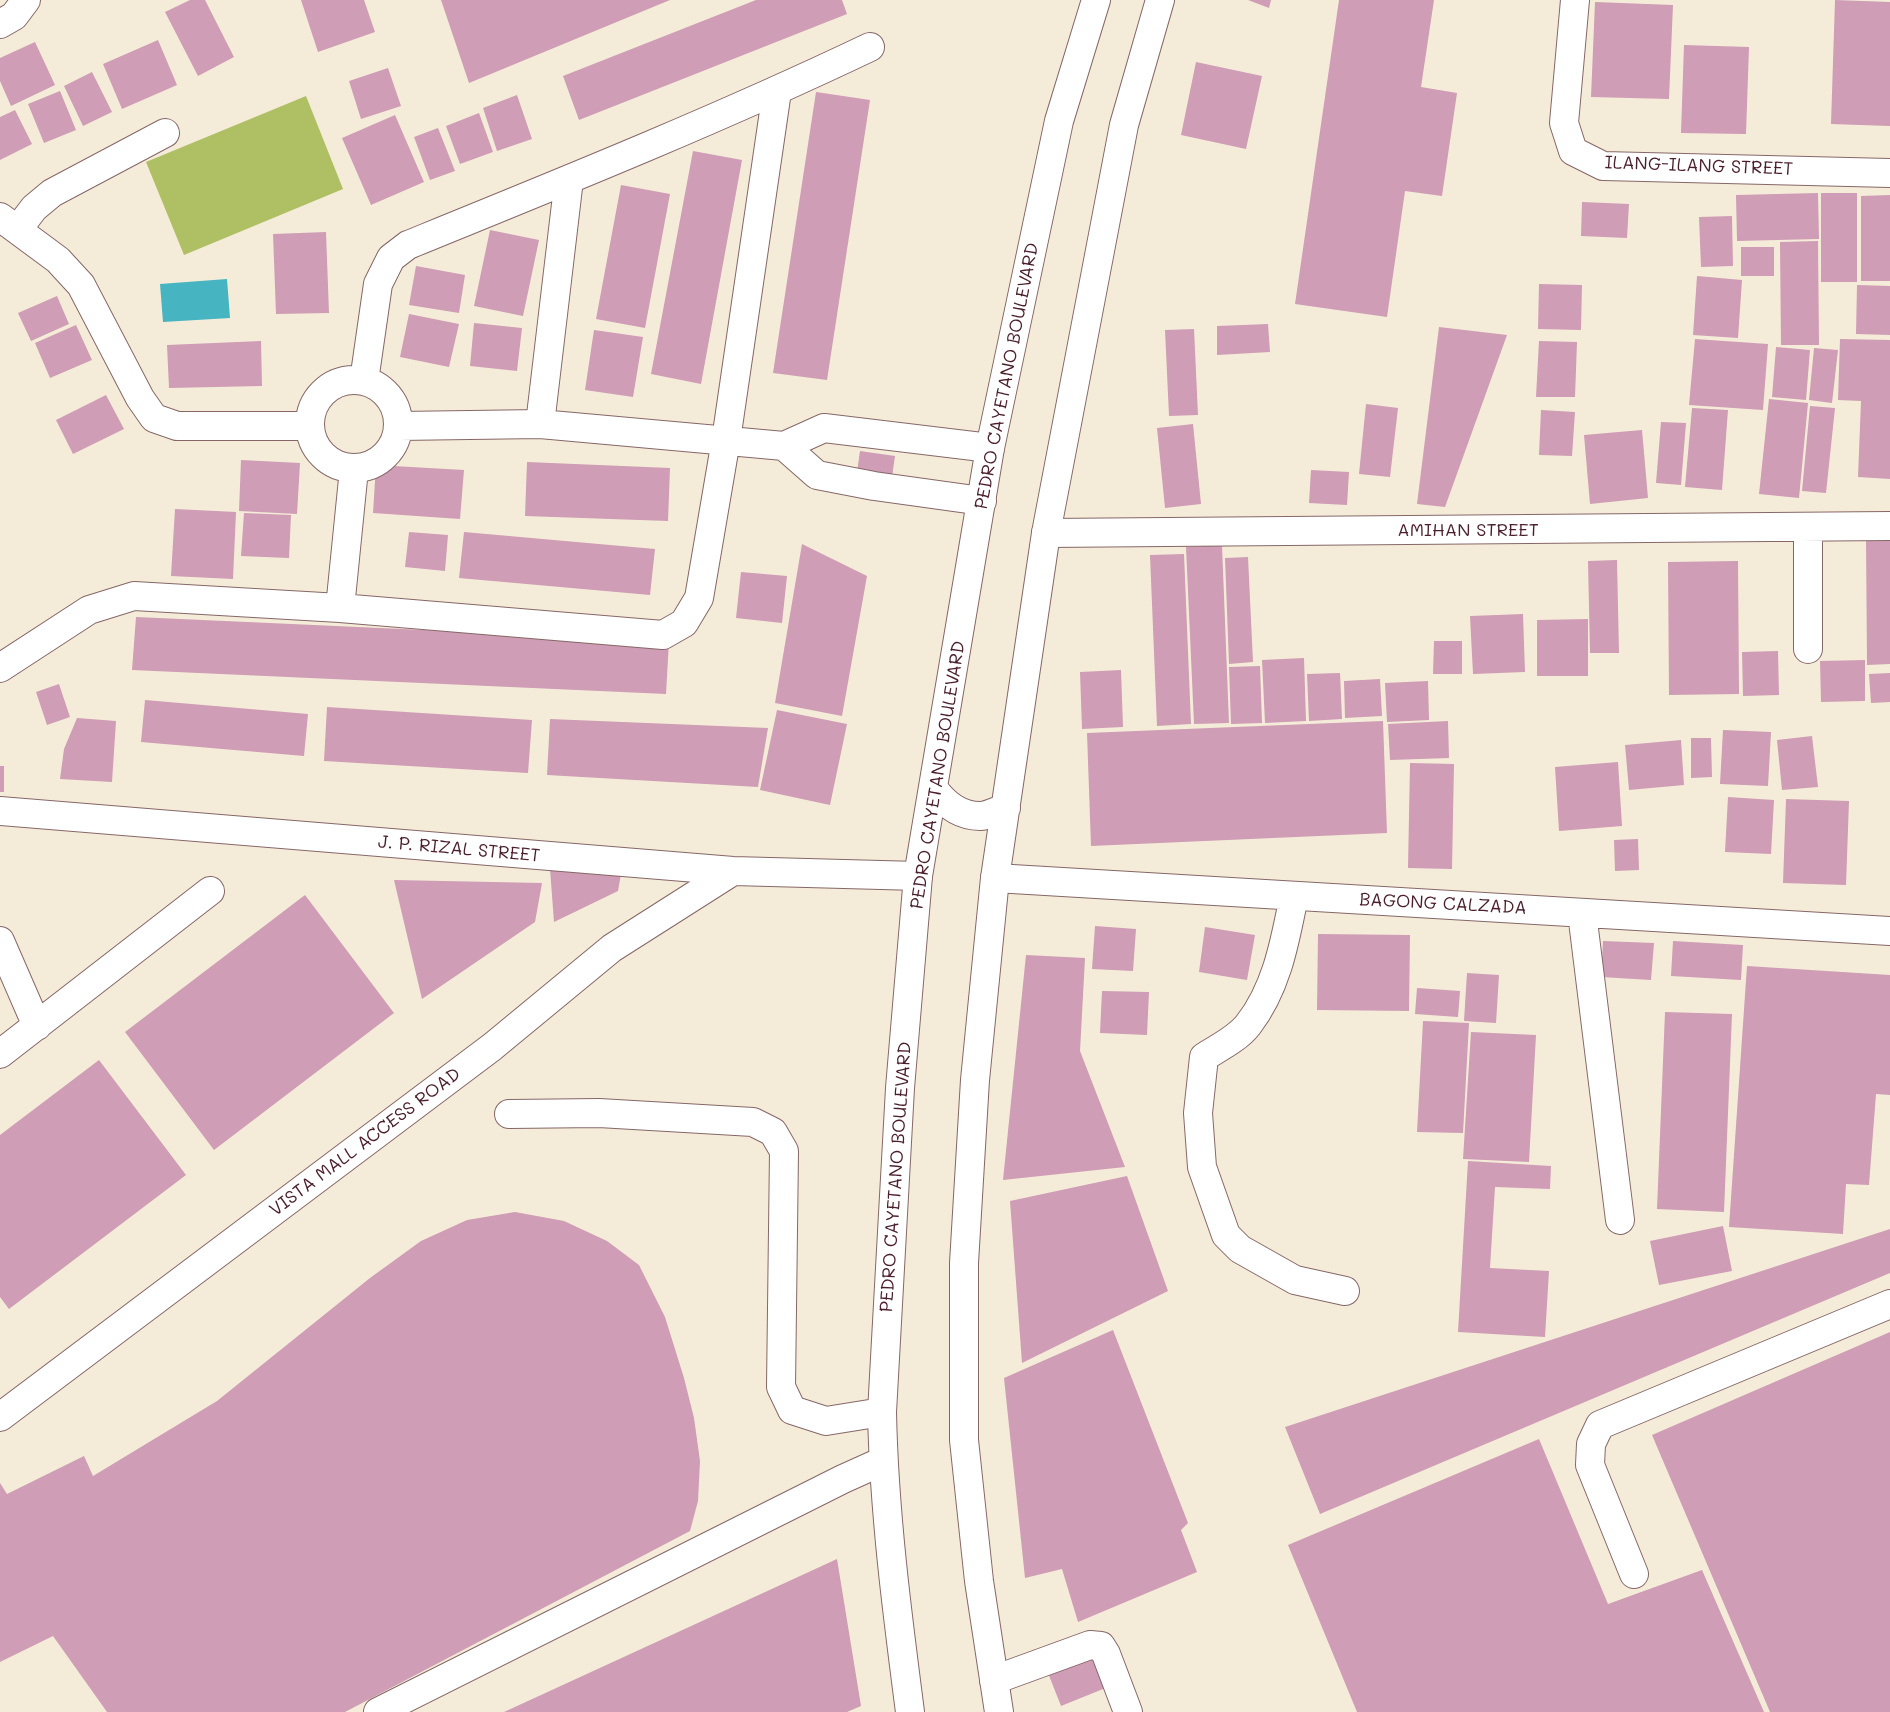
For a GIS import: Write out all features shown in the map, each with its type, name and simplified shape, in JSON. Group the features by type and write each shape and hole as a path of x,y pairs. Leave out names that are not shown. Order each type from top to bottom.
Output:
{"street":[{"path":"0,24 14,16 26,0"},
{"name":"PEDRO CAYETANO BOULEVARD","path":"910,1712 896,1602 883,1461 882,1412 900,1088 918,876 990,448 1059,122 1096,0"},
{"path":"999,1712 979,1581 964,1440 964,1263 975,1080 995,878 1046,533 1124,125 1160,0"},
{"name":"ILANG-ILANG STREET","path":"1575,0 1564,122 1573,151 1603,166 1890,174"},
{"path":"364,381 378,284 391,258 408,245 777,91 870,47"},
{"path":"0,668 89,610 134,596 340,608 664,634 684,623 699,598 726,440 777,91"},
{"path":"165,133 52,193 34,208 9,223 58,260 81,285 140,398 154,418 177,426 310,426"},
{"path":"540,424 569,179"},
{"path":"351,380 364,381 378,386 389,397 396,411 399,426 396,439 380,461 368,467 354,469 340,467 318,451 312,439 310,426 311,412 317,400 326,390 338,383 351,380"},
{"path":"399,426 540,424 784,446 824,428 990,448"},
{"path":"784,446 817,475 874,486 982,501"},
{"path":"340,608 354,469"},
{"name":"AMIHAN STREET","path":"1046,533 1890,526"},
{"path":"1808,528 1808,649"},
{"path":"934,789 944,803 959,812 980,816 1006,808"},
{"name":"J. P. RIZAL STREET","path":"0,812 733,871 918,876"},
{"name":"VISTA MALL ACCESS ROAD","path":"0,1417 492,1047 612,948 733,871"},
{"name":"BAGONG CALZADA","path":"995,878 1890,932"},
{"path":"0,1054 210,891"},
{"path":"1294,896 1274,980 1247,1026 1231,1040 1204,1057 1198,1113 1202,1167 1226,1235 1240,1249 1296,1280 1345,1290"},
{"path":"1582,913 1620,1220"},
{"path":"0,941 37,1026"},
{"path":"509,1114 599,1112 753,1122 773,1132 784,1151 781,1387 792,1410 826,1421 882,1412"},
{"path":"1634,1574 1590,1465 1591,1444 1600,1425 1890,1304"},
{"path":"378,1712 843,1479 883,1461"},
{"path":"994,1680 1090,1645 1101,1646 1106,1654 1128,1712"}],"green space":[{"path":"306,96 343,189 184,255 146,162"}],"water":[{"path":"227,279 230,318 163,322 160,284"}],"building":[{"path":"190,0 205,0 234,57 198,76 165,12"},
{"path":"301,0 364,0 375,32 318,52"},
{"path":"441,0 670,0 469,83"},
{"path":"756,0 842,0 847,14 579,120 563,76"},
{"path":"1248,0 1271,0 1269,8"},
{"path":"1339,0 1434,0 1421,87 1457,93 1442,196 1405,191 1387,317 1295,304"},
{"path":"1835,0 1890,2 1890,126 1831,124"},
{"path":"1595,2 1673,5 1669,99 1591,97"},
{"path":"158,40 177,85 122,109 103,64"},
{"path":"35,42 55,85 11,106 0,81 0,58"},
{"path":"1684,45 1749,47 1746,134 1681,133"},
{"path":"1196,62 1262,76 1246,149 1181,135"},
{"path":"388,68 401,106 361,119 349,81"},
{"path":"92,72 112,112 83,126 64,86"},
{"path":"60,91 76,130 44,143 28,104"},
{"path":"816,92 870,100 827,380 773,373"},
{"path":"517,95 532,139 497,151 483,108"},
{"path":"15,110 32,144 0,160 0,117"},
{"path":"479,113 493,152 460,164 446,126"},
{"path":"395,115 424,182 371,205 342,138"},
{"path":"438,128 455,171 430,180 414,137"},
{"path":"693,151 742,160 701,384 651,374"},
{"path":"621,185 670,194 645,328 596,319"},
{"path":"1818,193 1819,239 1737,241 1736,195"},
{"path":"1821,193 1857,193 1857,282 1821,282"},
{"path":"1890,195 1890,281 1861,281 1861,196"},
{"path":"1582,202 1629,204 1627,238 1581,236"},
{"path":"1732,216 1733,266 1701,267 1699,217"},
{"path":"490,230 539,240 523,316 474,306"},
{"path":"326,232 329,313 276,314 273,234"},
{"path":"1818,241 1819,345 1781,345 1780,242"},
{"path":"1741,247 1774,247 1774,276 1741,276"},
{"path":"416,266 465,275 459,313 409,305"},
{"path":"1697,276 1742,280 1738,338 1693,335"},
{"path":"1539,284 1582,285 1581,330 1538,329"},
{"path":"1857,285 1890,286 1890,335 1856,334"},
{"path":"57,296 69,324 31,341 18,313"},
{"path":"409,314 459,324 449,367 400,357"},
{"path":"474,323 522,328 517,371 470,366"},
{"path":"1268,324 1270,352 1217,355 1217,326"},
{"path":"76,325 92,360 50,378 35,343"},
{"path":"1439,327 1507,335 1445,507 1417,504"},
{"path":"1194,329 1198,415 1169,416 1165,330"},
{"path":"594,330 643,337 633,397 585,390"},
{"path":"1695,339 1768,344 1763,410 1689,405"},
{"path":"1840,339 1890,340 1890,479 1858,477 1861,401 1838,400"},
{"path":"261,341 262,386 169,388 167,345"},
{"path":"1539,341 1577,342 1575,397 1536,397"},
{"path":"1776,347 1810,350 1806,400 1772,397"},
{"path":"1814,348 1838,350 1832,403 1809,400"},
{"path":"106,395 124,429 73,454 56,420"},
{"path":"1769,399 1808,403 1799,498 1759,494"},
{"path":"1366,404 1398,408 1390,477 1359,474"},
{"path":"1810,406 1835,408 1826,493 1802,491"},
{"path":"1692,408 1728,410 1722,490 1685,487"},
{"path":"1541,410 1575,412 1572,456 1539,455"},
{"path":"1661,422 1686,423 1681,485 1656,483"},
{"path":"1193,424 1201,504 1165,508 1157,428"},
{"path":"1642,430 1648,498 1590,504 1584,435"},
{"path":"860,451 895,456 892,477 857,472"},
{"path":"241,460 300,463 297,514 239,511"},
{"path":"527,462 670,468 668,521 525,516"},
{"path":"376,465 464,470 460,519 373,513"},
{"path":"1311,470 1349,472 1347,505 1309,503"},
{"path":"175,509 236,512 233,579 171,576"},
{"path":"244,513 291,515 289,558 241,556"},
{"path":"409,532 448,535 445,571 405,567"},
{"path":"464,532 655,549 650,595 459,578"},
{"path":"1866,537 1890,537 1890,664 1867,665"},
{"path":"802,544 867,576 842,716 775,703"},
{"path":"1222,545 1229,723 1194,724 1186,547"},
{"path":"1184,554 1191,724 1157,726 1150,555"},
{"path":"1248,557 1253,662 1229,664 1225,558"},
{"path":"1617,560 1619,653 1590,653 1588,561"},
{"path":"1738,561 1739,694 1669,695 1668,562"},
{"path":"741,572 787,576 782,623 736,618"},
{"path":"1523,614 1525,672 1473,674 1470,616"},
{"path":"136,617 669,641 666,694 132,670"},
{"path":"1588,619 1588,676 1537,676 1537,620"},
{"path":"1434,641 1462,641 1462,674 1433,674"},
{"path":"1778,651 1779,695 1743,696 1742,652"},
{"path":"1304,658 1306,721 1265,723 1262,660"},
{"path":"1865,660 1865,701 1821,702 1820,661"},
{"path":"1260,666 1262,723 1231,724 1229,667"},
{"path":"1121,670 1123,727 1082,729 1080,672"},
{"path":"1340,673 1342,719 1309,721 1307,674"},
{"path":"1890,673 1890,702 1871,703 1869,674"},
{"path":"1380,679 1382,716 1345,718 1344,681"},
{"path":"1428,681 1429,720 1387,722 1385,683"},
{"path":"59,684 70,717 47,725 36,692"},
{"path":"145,700 308,714 304,756 141,742"},
{"path":"327,707 532,720 528,773 324,761"},
{"path":"777,710 847,724 830,805 760,790"},
{"path":"77,718 116,721 112,782 60,779 64,749"},
{"path":"550,719 768,728 758,787 547,775"},
{"path":"1383,721 1387,833 1091,846 1087,733"},
{"path":"1448,721 1449,758 1390,760 1388,724"},
{"path":"1723,730 1771,732 1768,786 1720,784"},
{"path":"1812,736 1818,787 1782,790 1777,740"},
{"path":"1691,738 1711,738 1712,777 1691,778"},
{"path":"1681,740 1684,785 1629,790 1625,745"},
{"path":"1618,762 1622,826 1559,831 1555,767"},
{"path":"1410,763 1454,764 1452,869 1408,868"},
{"path":"0,766 4,766 4,792 0,792"},
{"path":"1728,797 1774,800 1771,854 1725,852"},
{"path":"1786,799 1849,801 1846,885 1783,883"},
{"path":"1638,839 1639,870 1615,871 1614,840"},
{"path":"550,869 621,874 618,891 554,922"},
{"path":"394,880 542,883 535,922 422,999"},
{"path":"305,895 394,1013 214,1150 125,1032"},
{"path":"1095,926 1136,929 1133,971 1092,969"},
{"path":"1205,927 1255,935 1247,980 1199,972"},
{"path":"1318,934 1410,935 1409,1011 1317,1010"},
{"path":"1603,941 1654,943 1651,980 1601,977"},
{"path":"1673,941 1743,945 1741,980 1671,976"},
{"path":"1026,955 1085,958 1080,1051 1125,1167 1003,1180"},
{"path":"1747,966 1890,975 1890,1095 1876,1094 1869,1185 1846,1184 1843,1234 1729,1227"},
{"path":"1467,973 1499,975 1496,1023 1464,1021"},
{"path":"1417,988 1460,991 1458,1017 1415,1014"},
{"path":"1102,991 1149,992 1147,1035 1100,1033"},
{"path":"1665,1012 1732,1014 1724,1212 1657,1209"},
{"path":"1423,1021 1469,1023 1463,1133 1417,1132"},
{"path":"1471,1032 1536,1035 1529,1162 1463,1159"},
{"path":"99,1060 186,1175 9,1309 0,1297 0,1135"},
{"path":"1468,1161 1551,1166 1550,1189 1495,1187 1490,1268 1549,1271 1545,1337 1458,1332"},
{"path":"1127,1176 1168,1291 1022,1363 1010,1201"},
{"path":"515,1212 564,1221 607,1241 639,1265 665,1317 694,1418 700,1461 698,1501 690,1531 345,1712 107,1712 53,1636 0,1662 0,1483 7,1494 84,1456 93,1476 217,1401 370,1278 421,1241 467,1220"},
{"path":"1723,1226 1732,1271 1659,1285 1650,1241"},
{"path":"1890,1229 1890,1273 1320,1514 1285,1427"},
{"path":"1113,1330 1188,1523 1181,1530 1197,1572 1078,1622 1062,1569 1025,1578 1004,1378"},
{"path":"1890,1332 1890,1712 1770,1712 1652,1435"},
{"path":"1539,1439 1608,1604 1702,1570 1764,1712 1357,1712 1288,1545"},
{"path":"837,1559 861,1706 847,1712 504,1712"},
{"path":"1100,1652 1113,1685 1061,1706 1048,1673"}]}
